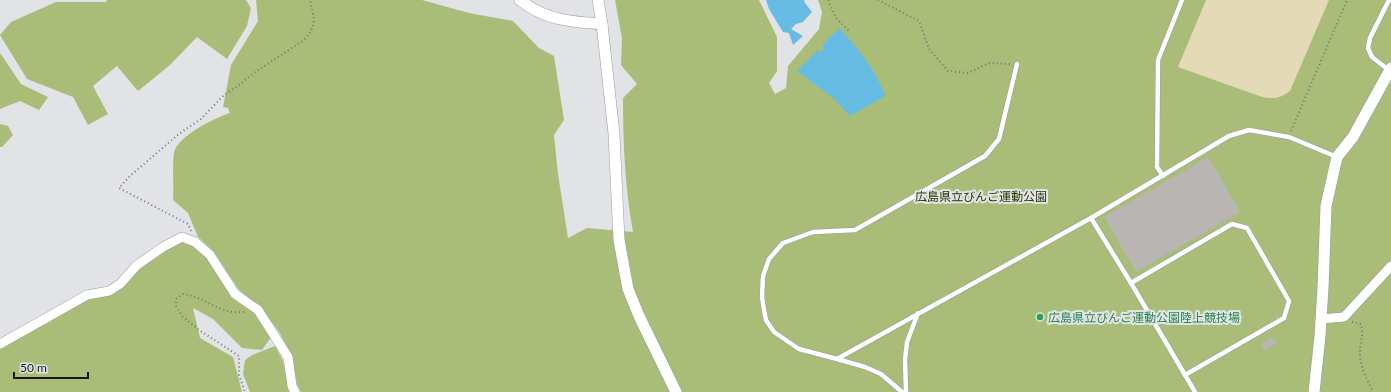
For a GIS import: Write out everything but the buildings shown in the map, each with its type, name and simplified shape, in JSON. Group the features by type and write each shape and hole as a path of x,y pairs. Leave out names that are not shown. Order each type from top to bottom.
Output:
{"street":[{"path":"520,0 529,8 544,15 581,23 602,24"},
{"path":"598,0 614,134 619,240 628,289 639,316 676,392"},
{"path":"1314,392 1320,336 1324,274 1326,206 1337,157 1353,137 1390,69"},
{"path":"0,344 87,295 109,291 120,284 137,265 163,247 182,237 195,242 210,256 235,294 258,310 288,357 292,386 295,392"},
{"path":"1321,319 1344,317 1391,266"}],"lane":[{"path":"1162,176 1157,167 1158,60 1182,0"},
{"path":"1389,0 1370,38 1368,48 1372,57 1390,69"},
{"path":"902,392 881,374 837,358 799,349 774,332 766,320 762,297 763,276 769,259 783,243 813,232 855,230 985,156 999,139 1017,64"},
{"path":"837,358 1091,218 1229,136 1249,130 1289,137 1337,157"},
{"path":"1091,218 1195,392"},
{"path":"1131,283 1232,224 1247,228 1289,301 1284,318 1185,375"},
{"path":"906,392 905,360 907,342 918,313"}],"path":[{"path":"195,242 188,224 119,188 130,176 180,133 201,119 224,95 304,40 314,25 310,0"},
{"path":"828,0 836,18 848,31"},
{"path":"878,0 919,21 929,49 948,71 968,73 989,63 1017,64"},
{"path":"1289,137 1347,0"},
{"path":"245,392 239,375 239,356 199,330 182,316 176,306 176,299 183,294 192,295 204,299 210,305 223,310 237,313 258,310"},
{"path":"1344,317 1352,322 1361,324 1363,333 1360,353 1363,372 1373,392"}],"green space":[{"path":"107,0 246,0 251,8 247,26 227,59 197,37 170,65 138,91 117,66 93,86 108,114 88,125 73,97 27,79 0,35 11,22 56,2 106,2"},
{"name":"広島県立びんご運動公園","path":"256,0 422,0 469,13 513,21 539,48 554,56 564,120 554,135 558,174 568,238 587,228 633,232 625,165 623,98 637,84 621,65 622,38 615,0 759,0 777,37 777,71 769,83 775,94 786,88 788,66 819,29 822,12 818,0 1391,0 1391,392 301,392 297,384 292,355 279,332 261,307 239,290 214,252 198,237 188,213 173,200 173,159 177,147 182,140 198,128 230,113 228,108 223,107 231,65 258,21"},
{"path":"0,53 21,84 48,97 39,110 20,101 0,109"},
{"path":"0,124 8,126 13,135 2,147 0,147"},
{"path":"182,239 194,244 256,312 272,336 262,350 242,348 213,319 193,308 200,338 233,357 242,392 0,392 0,347 88,297 109,293 139,267"},
{"path":"275,346 283,361 289,392 250,392 243,374 245,360 252,355"}],"sand":[{"path":"1206,0 1329,0 1290,91 1277,98 1262,97 1178,67"}],"water":[{"path":"766,0 804,0 812,12 803,22 796,24 791,29 803,36 793,45 789,33 783,32 769,9"},
{"path":"839,28 853,43 872,68 885,96 850,116 833,98 797,71 818,50 820,52 823,50 823,44"}],"place":[{"name":"広島県立びんご運動公園陸上競技場","path":"1040,317"}]}
